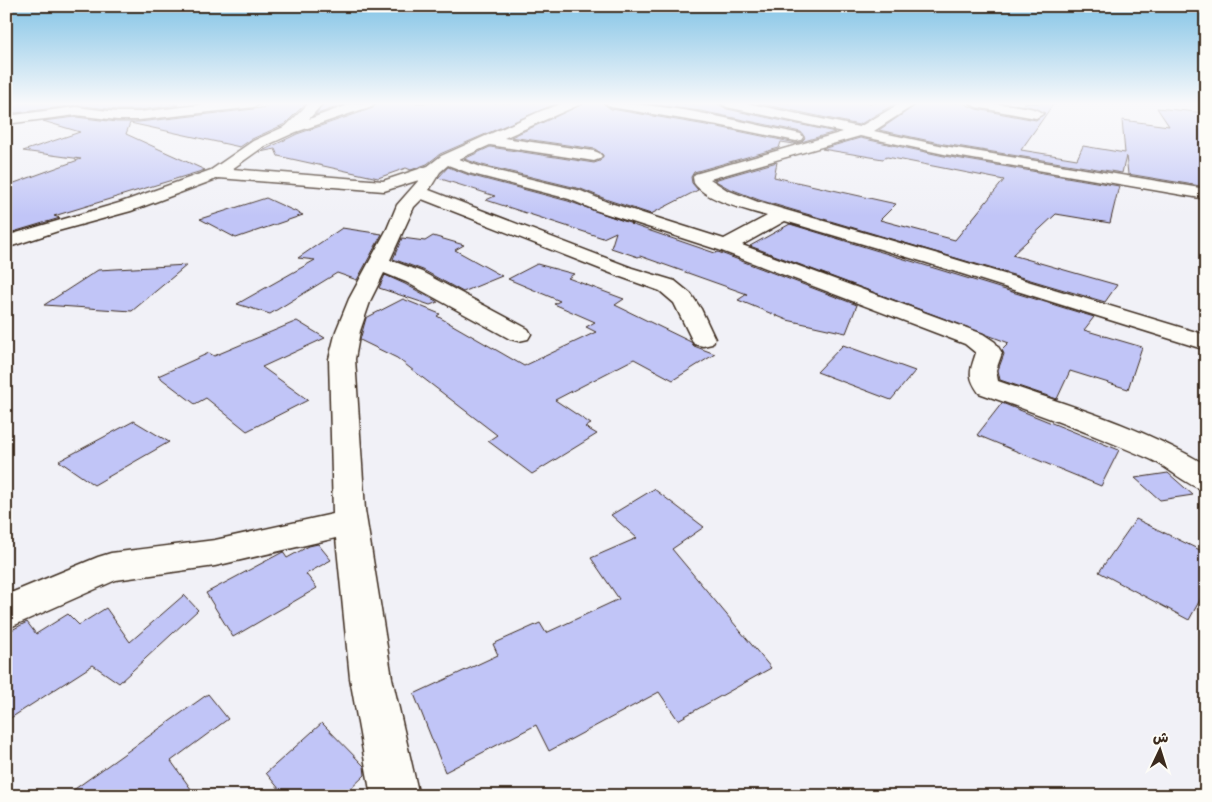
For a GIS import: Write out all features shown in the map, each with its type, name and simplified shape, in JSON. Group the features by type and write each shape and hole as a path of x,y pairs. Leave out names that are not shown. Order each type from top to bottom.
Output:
{"street":[{"path":"6,242 124,207 217,172 252,148 268,140"},
{"path":"217,172 384,186 440,164 487,140"},
{"path":"491,140 594,156"},
{"path":"809,140 821,143"},
{"path":"830,140 721,170 701,178 702,183 714,192 736,201 982,273 1206,343"},
{"path":"903,140 944,150 1206,194"},
{"path":"395,796 371,678 352,522 342,359 348,330 360,299 378,263 413,199 440,164"},
{"path":"440,164 475,170 568,193 601,206 726,246 974,338 986,347 989,353 981,373 983,381 988,387 1068,414 1163,453 1206,480"},
{"path":"384,186 399,197 413,199 625,272 657,281 674,289 685,299 693,313 703,340"},
{"path":"726,246 784,215"},
{"path":"378,263 414,277 519,334"},
{"path":"6,613 43,595 111,567 215,553 352,522"}],"building":[{"path":"55,140 140,140 205,170 54,216 60,218 13,232 6,229 6,186 81,159 23,151"},
{"path":"210,140 250,140 240,147"},
{"path":"284,140 471,140 440,154 427,164 411,170 406,168 378,178 278,156 275,149 260,152"},
{"path":"535,140 800,142 794,144 781,142 779,148 694,172 691,177 692,183 698,190 651,214 581,189 464,159 490,147 594,163 600,161 603,155 595,149"},
{"path":"852,140 871,140 944,156 1119,186 1110,223 1056,214 1012,255 1117,285 1105,302 759,200 728,188 714,180 777,162 774,177 896,204 880,220 955,240 1004,180 887,157 883,159 822,149"},
{"path":"927,140 1028,140 1021,150 1077,159 1083,146 1125,153 1124,140 1206,140 1206,187 1128,174 1126,156 1122,173"},
{"path":"448,167 469,175 568,201 715,253 718,252 857,305 846,333 787,320 738,300 747,294 640,256 611,248 616,232 603,238 486,200 495,196 438,178"},
{"path":"266,198 303,215 236,238 200,219"},
{"path":"790,224 1094,317 1084,330 1142,347 1128,389 1070,371 1057,399 1000,380 998,370 1004,354 1002,350 1009,343 750,246"},
{"path":"342,228 382,234 357,280 337,273 270,314 237,304 315,260 298,258"},
{"path":"433,236 464,245 455,250 502,276 463,292 423,270 393,259 402,238 425,241"},
{"path":"537,264 574,274 568,278 624,299 615,305 691,342 694,346 715,354 673,380 634,359 555,400 591,424 585,427 597,434 532,474 488,441 497,435 397,358 360,340 366,318 403,299 440,314 437,316 524,366 596,332 586,327 595,322 554,304 560,301 508,279"},
{"path":"187,265 132,311 44,305 98,270"},
{"path":"385,275 438,302 430,305 379,288"},
{"path":"297,321 325,338 262,367 308,400 247,431 206,398 195,404 158,376 209,353 214,356"},
{"path":"843,345 915,371 891,400 817,372"},
{"path":"1002,403 1119,450 1101,486 977,435"},
{"path":"134,421 169,442 94,485 59,461"},
{"path":"1168,473 1193,495 1160,500 1135,478"},
{"path":"654,489 704,527 672,549 771,668 678,720 659,692 549,751 536,725 445,772 414,694 498,655 493,644 540,623 546,633 619,599 591,558 637,538 611,515"},
{"path":"1136,519 1206,553 1206,589 1189,620 1099,572"},
{"path":"318,544 331,560 306,574 317,588 233,637 206,593 283,552 287,558 309,546"},
{"path":"184,595 198,610 119,683 93,665 6,721 6,633 27,622 36,634 68,614 79,625 106,608 130,642"},
{"path":"208,694 228,719 171,761 196,796 65,796"},
{"path":"322,723 364,766 365,775 343,796 285,796 266,773"}]}
